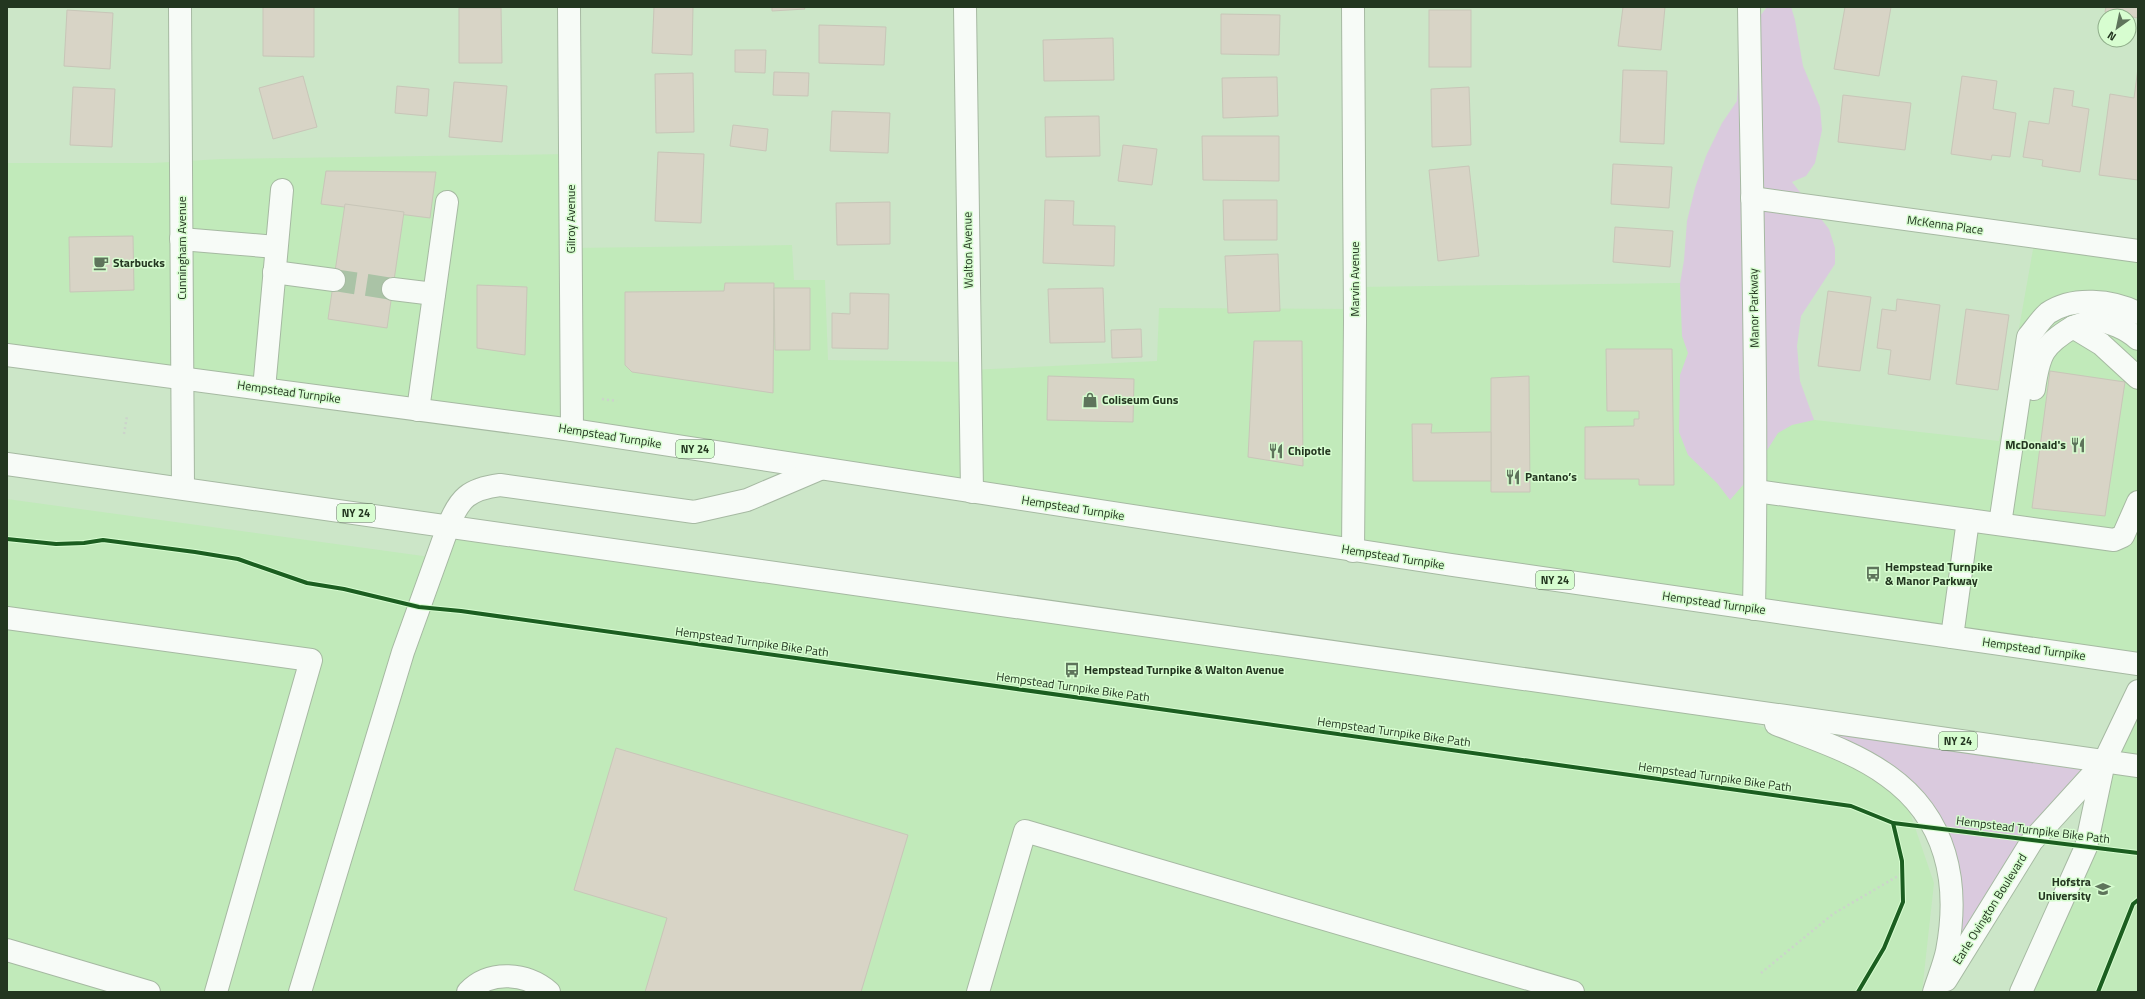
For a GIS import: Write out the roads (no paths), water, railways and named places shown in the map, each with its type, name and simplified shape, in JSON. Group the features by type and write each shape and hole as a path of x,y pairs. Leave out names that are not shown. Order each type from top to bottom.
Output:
{"main road":[{"name":"Cunningham Avenue","path":"180,7 183,488"},
{"name":"Gilroy Avenue","path":"569,7 572,430"},
{"name":"Walton Avenue","path":"965,7 972,492"},
{"name":"Marvin Avenue","path":"1353,7 1355,321 1353,551"},
{"name":"Manor Parkway","path":"1749,7 1756,491 1754,609"},
{"path":"264,389 282,190"},
{"name":"McKenna Place","path":"1752,198 2138,251"},
{"path":"418,410 447,202"},
{"path":"182,239 276,247"},
{"path":"274,272 334,280"},
{"path":"393,288 434,294"},
{"path":"2000,524 2028,337 2048,313 2076,302 2103,302 2138,313"},
{"path":"2003,500 2023,474 2038,362 2053,339 2073,327 2095,321 2111,324 2132,334 2138,339"},
{"path":"2073,327 2101,344 2138,378"},
{"name":"Hempstead Turnpike","path":"7,355 572,430 1353,551 2138,664"},
{"name":"NY 24","path":"7,464 2138,766"},
{"path":"300,992 402,652 455,508 466,496 473,491 488,486 500,485 694,512 746,500 820,468"},
{"path":"1756,491 2114,540 2122,536 2138,502"},
{"path":"1952,637 1968,520"},
{"path":"7,618 311,660 216,992"},
{"path":"2021,992 2086,847 2104,762 2138,691"},
{"path":"1745,711 1854,756 1889,776 1918,802 1934,824 1946,854 1950,883 1951,918 1946,952 1934,992"},
{"name":"Earle Ovington Boulevard","path":"1939,992 2032,841 2104,762"},
{"path":"978,992 1025,831 1573,992"},
{"path":"7,950 150,992"},
{"path":"468,992 487,980 504,975 522,977 541,985 549,992"}],"tunnel":[{"path":"334,280 393,289"}],"place":[{"name":"Starbucks","path":"101,263"},
{"name":"Coliseum Guns","path":"1090,400"},
{"name":"McDonald's","path":"2078,445"},
{"name":"Chipotle","path":"1276,451"},
{"name":"Pantano’s","path":"1513,477"},
{"name":"Hempstead Turnpike & Manor Parkway","path":"1873,574"},
{"name":"Hempstead Turnpike & Walton Avenue","path":"1072,670"},
{"name":"Hofstra University","path":"2103,889"}]}
